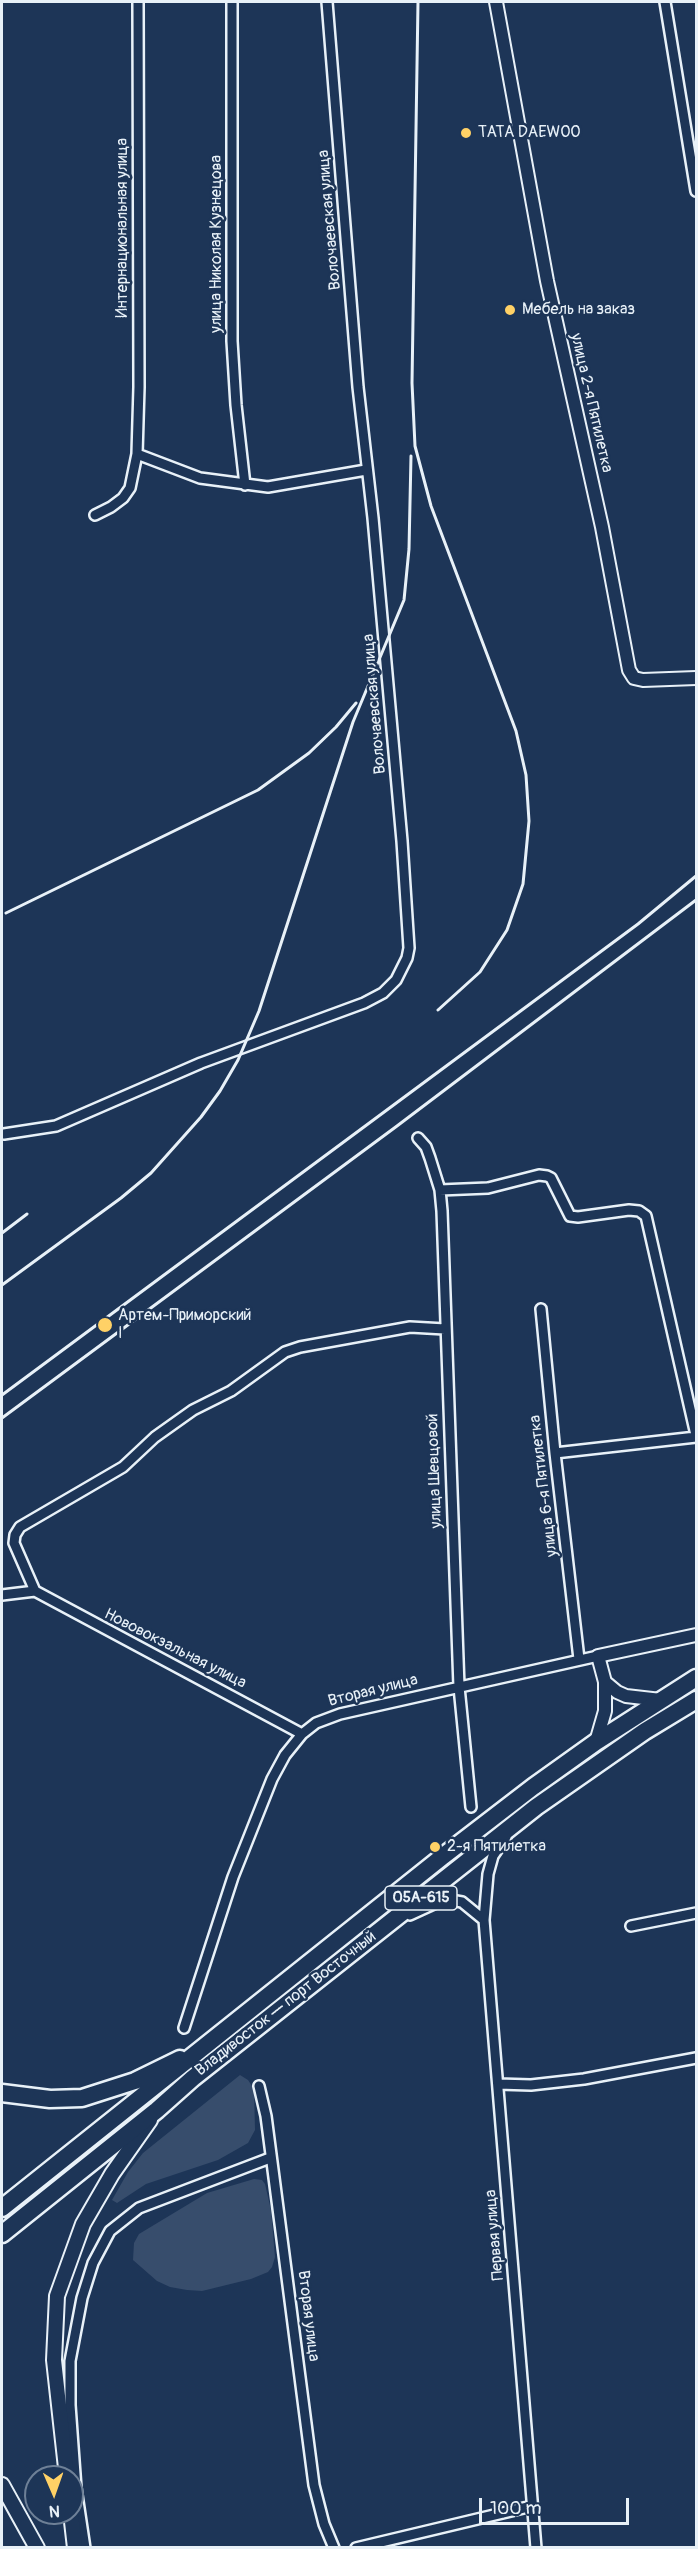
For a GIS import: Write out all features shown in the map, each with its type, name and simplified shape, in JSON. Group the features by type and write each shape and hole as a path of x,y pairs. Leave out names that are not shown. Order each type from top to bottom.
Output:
{"highway":[{"name":"Владивосток — порт Восточный","path":"2,2208 442,1857 596,1742 696,1678"},
{"name":"Владивосток — порт Восточный","path":"2,2234 157,2110 193,2078 545,1800 645,1731 696,1700"},
{"path":"2,2093 50,2099 82,2098 135,2081 166,2064 198,2052"}],"main road":[{"name":"улица 2-я Пятилетка","path":"496,2 547,281 602,527 628,670 634,678 643,680 696,678"},
{"name":"Вторая улица","path":"598,1656 696,1635"},
{"path":"596,1742 605,1711 605,1682 598,1656"},
{"path":"605,1682 626,1696 661,1700"},
{"path":"66,2465 54,2360 57,2296 83,2224 112,2175 157,2110"},
{"path":"2,2486 37,2547"},
{"path":"72,2525 75,2547"}],"street":[{"name":"Интернациональная улица","path":"95,515 123,498 130,488 137,454 139,387 138,2"},
{"name":"улица Николая Кузнецова","path":"232,2 232,341 245,485"},
{"name":"Волочаевская улица","path":"4,1134 56,1126 201,1063 364,1002 383,993 396,980 409,948 402,841 366,470 327,2"},
{"path":"664,2 696,191"},
{"path":"137,454 200,478 268,487 366,470"},
{"name":"улица Шевцовой","path":"418,1138 426,1147 440,1190 459,1687 471,1807"},
{"path":"440,1190 488,1188 539,1175 547,1176 551,1178 570,1216 578,1217 629,1210 639,1211 646,1216 696,1436 555,1454"},
{"name":"улица 6-я Пятилетка","path":"541,1310 579,1659"},
{"path":"2,1594 34,1591 14,1543 15,1535 20,1527 123,1467 155,1437 193,1410 231,1391 285,1352 300,1347 410,1327 445,1329"},
{"name":"Нововокзальная улица","path":"34,1591 302,1734"},
{"name":"Вторая улица","path":"184,2028 233,1877 267,1790 285,1755 302,1734 316,1724 340,1714 598,1656"},
{"name":"Первая улица","path":"512,1828 493,1856 488,1874 484,1920 536,2547"},
{"path":"378,1932 445,1899 462,1902 484,1920"},
{"path":"631,1926 696,1913"},
{"path":"498,2084 531,2085 584,2079 696,2058"},
{"name":"Вторая улица","path":"259,2086 266,2116 314,2485 324,2524 334,2547"},
{"path":"85,2547 76,2488 70,2406 70,2361 82,2298 93,2263 110,2230 139,2208 270,2158"},
{"path":"356,2547 369,2546 532,2506"}],"shaded area":[{"path":"240,2075 248,2080 254,2089 255,2130 248,2143 218,2160 146,2184 117,2203 112,2200 128,2172 143,2153"},
{"path":"254,2179 262,2180 265,2184 271,2210 275,2257 268,2272 251,2279 202,2291 187,2290 170,2287 157,2281 133,2260 134,2243 139,2234 207,2193"}],"railway":[{"path":"418,2 412,383 415,446 431,506 516,731 526,775 529,821 523,884 507,930 480,972 438,1010"},
{"path":"2,1285 121,1198 151,1173 201,1117 238,1060 259,1011 353,722 404,600 409,549 411,456"},
{"path":"6,913 258,790 309,753 336,727 356,703"},
{"path":"2,1395 638,924 696,876"},
{"path":"2,1418 397,1126 696,900"},
{"path":"2,1233 27,1214"}],"place":[{"name":"TATA DAEWOO","path":"466,133"},
{"name":"Мебель на заказ","path":"510,310"},
{"name":"Артем-Приморский I","path":"105,1325"},
{"name":"2-я Пятилетка","path":"435,1847"}]}
